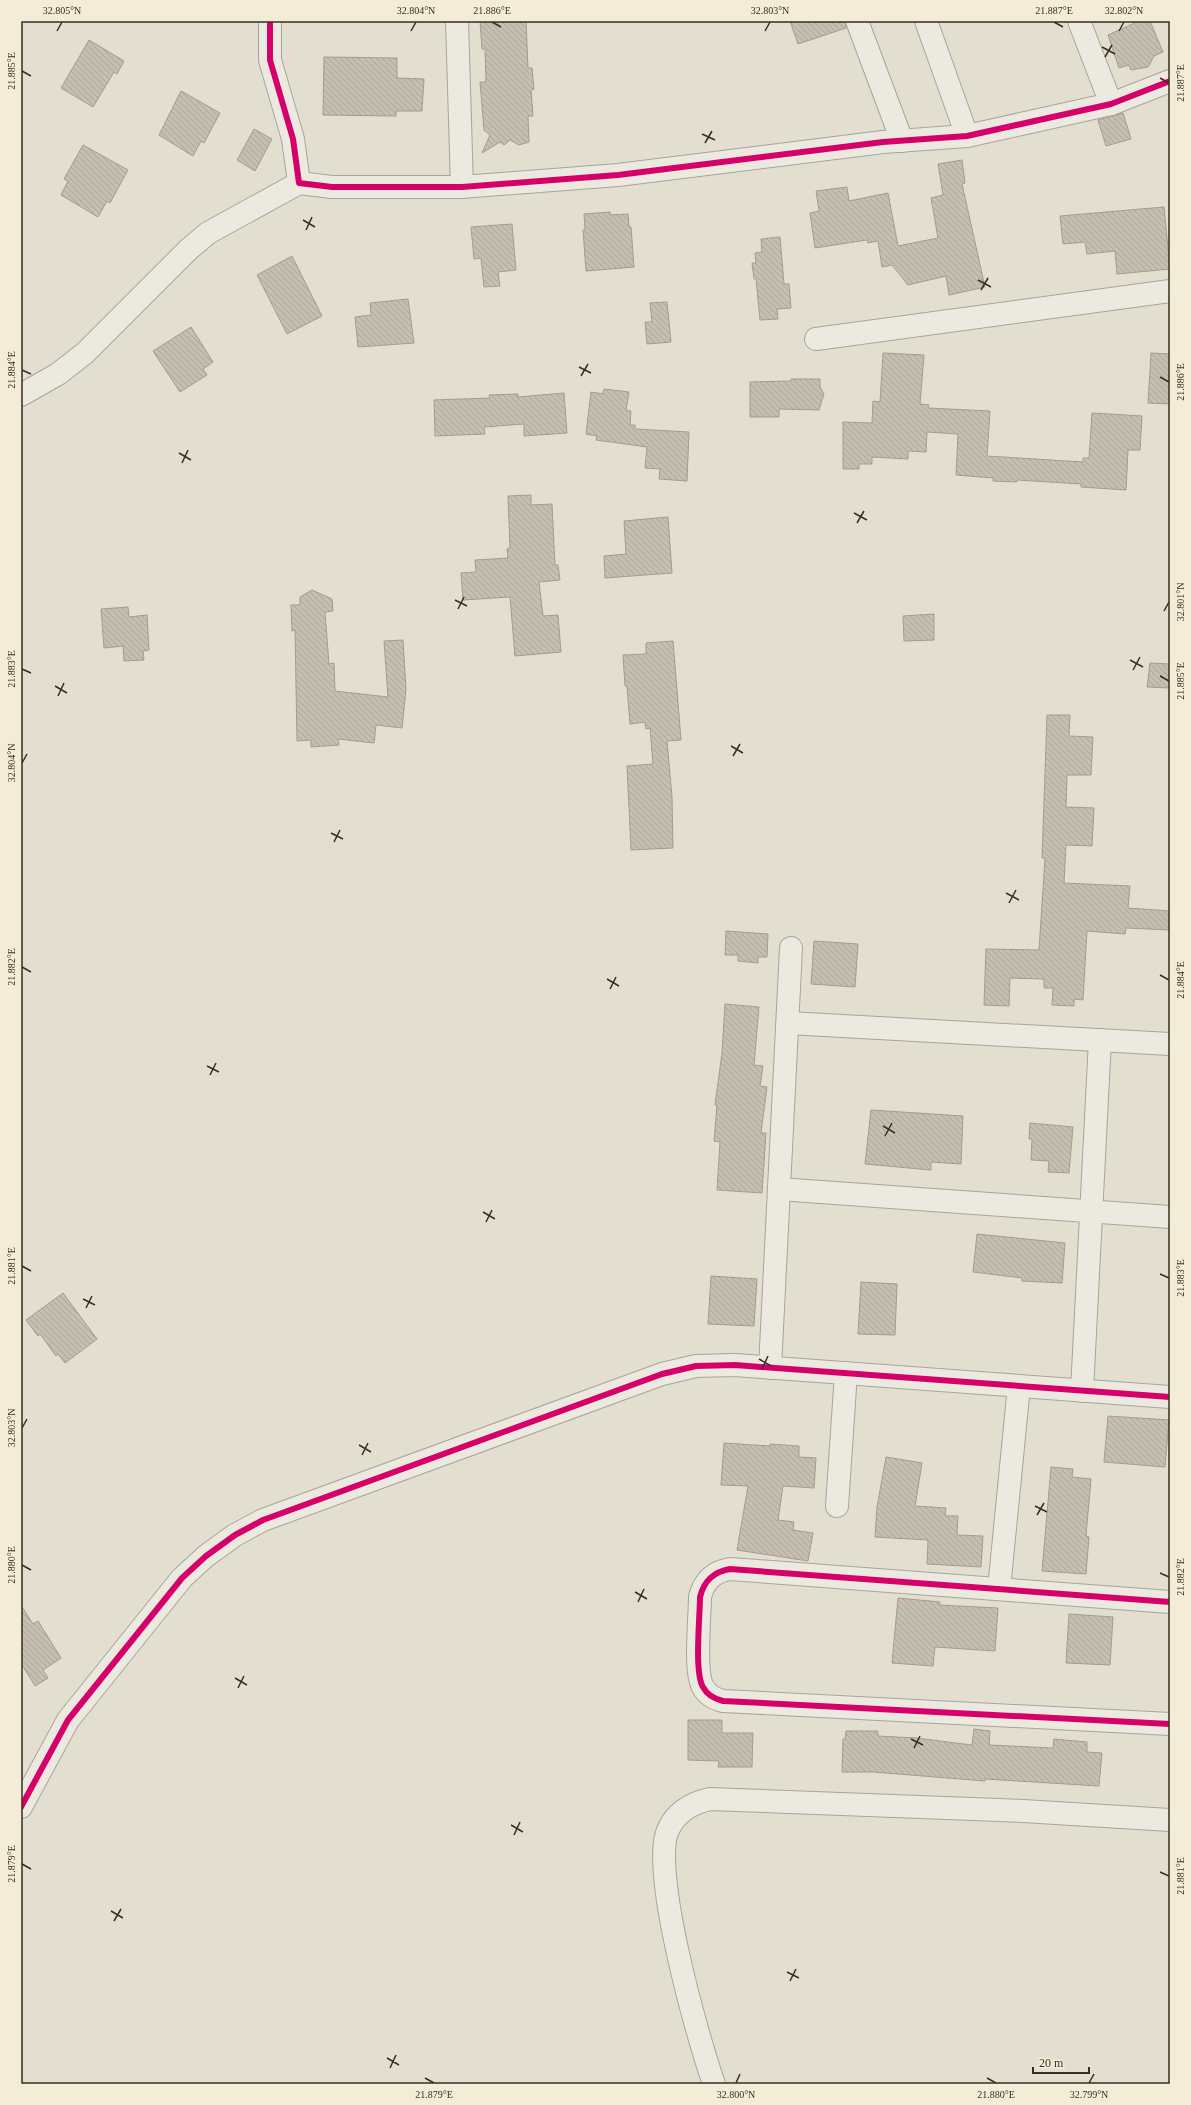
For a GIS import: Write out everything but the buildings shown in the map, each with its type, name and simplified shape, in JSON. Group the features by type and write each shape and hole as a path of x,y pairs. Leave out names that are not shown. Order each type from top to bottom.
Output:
{"street":[{"path":"270,21 270,60 292,139 299,183"},
{"path":"457,21 462,187"},
{"path":"856,21 902,141"},
{"path":"926,21 966,136"},
{"path":"1080,21 1111,104"},
{"path":"21,395 58,374 85,353 188,250 208,233 299,183 332,187 462,187 618,175 902,141 966,136 1111,104 1170,81"},
{"path":"816,339 1170,291"},
{"path":"770,1368 791,948"},
{"path":"788,1023 1170,1044"},
{"path":"1082,1390 1100,1040"},
{"path":"779,1189 1170,1217"},
{"path":"21,1807 68,1720 182,1578 206,1556 234,1535 263,1520 662,1374 696,1366 716,1365 1170,1397"},
{"path":"836,1506 846,1373"},
{"path":"999,1589 1019,1386"},
{"path":"1170,1602 730,1569 721,1571 707,1581 700,1597 700,1680 708,1694 723,1701 1170,1724"},
{"path":"714,2084 684,1978 668,1896 663,1850 668,1831 673,1822 688,1807 710,1799 921,1807 1170,1820"}],"cycle path":[{"path":"270,21 270,60 293,139 299,183 332,187 462,187 618,175 883,142 967,136 1111,104 1170,81"},
{"path":"21,1807 68,1720 182,1578 206,1556 235,1535 263,1520 662,1374 696,1366 735,1365 1170,1397"},
{"path":"1170,1602 730,1569 714,1575 704,1586 700,1597 698,1644 700,1680 703,1687 712,1696 723,1701 1170,1724"}]}
